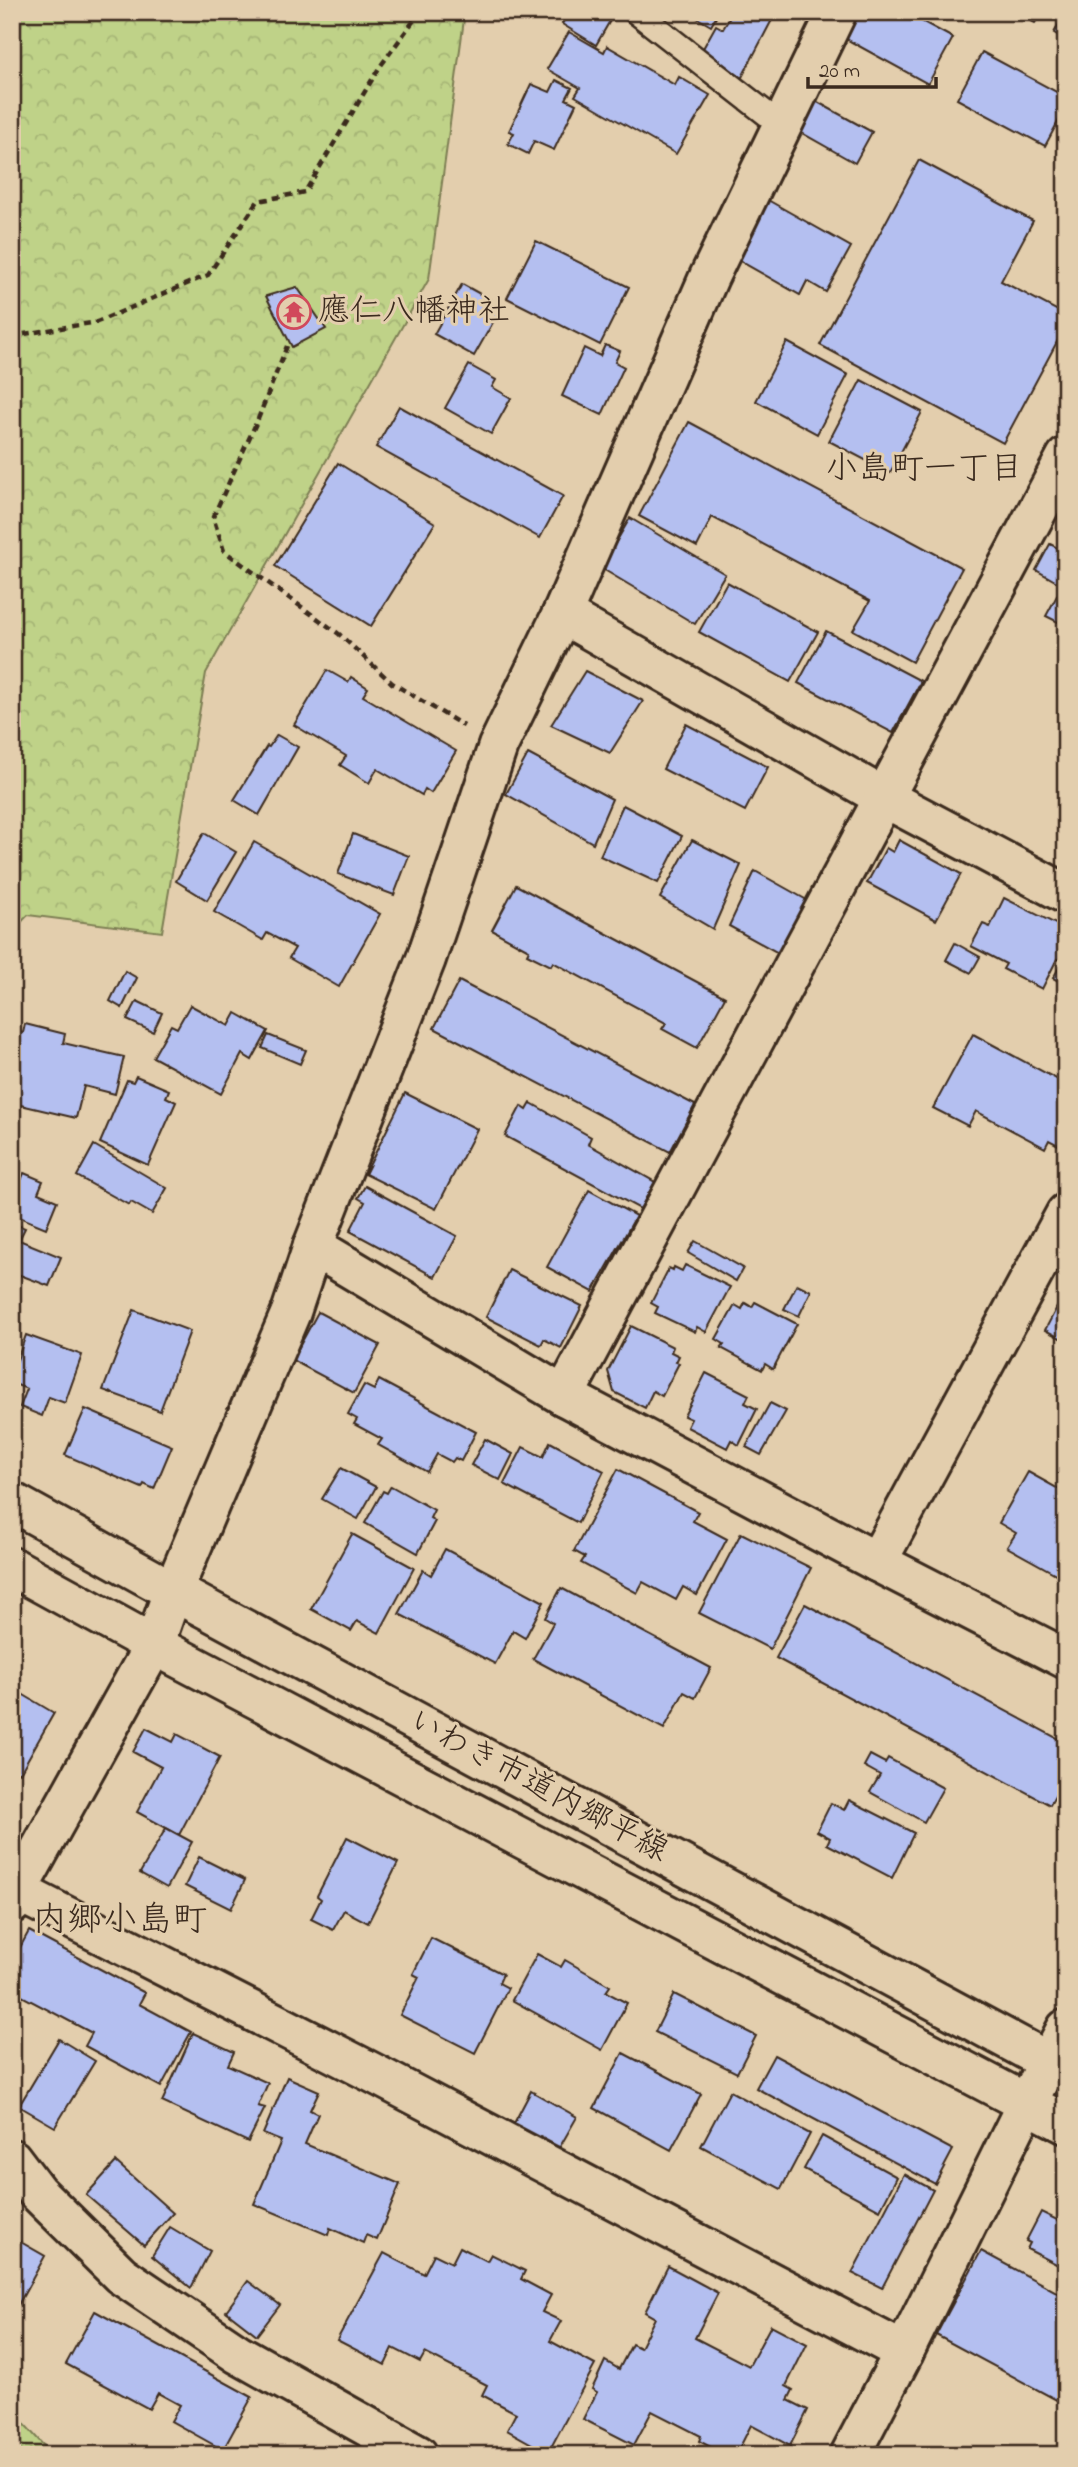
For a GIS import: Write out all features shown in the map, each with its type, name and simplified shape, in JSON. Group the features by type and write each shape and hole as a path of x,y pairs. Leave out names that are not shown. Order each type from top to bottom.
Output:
{"street":[{"path":"837,12 709,277 562,614 498,746 426,959 313,1246 291,1312 173,1591 155,1645 15,1898 375,2074 904,2352"},
{"path":"564,1396 1066,457"},
{"path":"562,614 883,797 1066,894"},
{"path":"877,1562 1066,1213"},
{"path":"313,1246 564,1396 1066,1659"},
{"name":"いわき市道内郷平線","path":"12,1502 173,1591 1060,2054"},
{"name":"いわき市道内郷平線","path":"12,1567 155,1645 1066,2124"},
{"path":"850,2455 1027,2103 1060,2054"},
{"path":"12,2160 37,2192 121,2275 238,2354 418,2455"}],"lane":[{"path":"636,12 781,125"}],"path":[{"path":"12,336 97,322 208,275 258,201 305,192 379,68 420,12"},
{"path":"287,346 258,419 213,517 224,551 339,634 392,683 498,746"}],"green space":[{"path":"12,12 465,12 429,279 206,673 162,932 28,915 12,932"},
{"path":"12,2410 52,2455 12,2455"}],"building":[{"path":"569,12 600,12 611,19 596,45 562,24"},
{"path":"687,12 719,12 711,26"},
{"path":"733,12 762,12 773,18 740,81 701,52 716,25 723,29"},
{"path":"849,12 905,12 953,38 928,84 837,34"},
{"path":"1013,12 1041,12 1035,23"},
{"path":"1066,12 1066,40 1054,33"},
{"path":"569,32 604,52 607,46 675,85 679,77 710,95 676,154 575,96 580,88 547,69"},
{"path":"982,52 1066,97 1066,107 1045,146 957,99"},
{"path":"556,80 572,88 566,99 576,104 554,150 534,141 528,154 508,144 514,133 509,131 531,84 550,92"},
{"path":"812,99 872,132 855,163 795,129"},
{"path":"919,160 1033,221 1001,281 1066,315 1066,325 1003,443 820,345"},
{"path":"766,199 851,247 826,292 807,281 800,295 733,257"},
{"path":"536,241 629,287 600,345 507,298"},
{"path":"462,284 491,300 489,304 500,310 474,356 434,334"},
{"name":"應仁八幡神社","path":"297,287 326,329 292,347 266,296"},
{"path":"787,342 848,375 817,434 756,401"},
{"path":"605,345 620,351 615,362 624,367 602,415 562,396 584,348 600,356"},
{"path":"469,365 496,380 492,387 511,398 491,434 445,408"},
{"path":"861,380 922,412 890,473 829,441"},
{"path":"399,406 563,496 540,538 376,447"},
{"path":"689,422 962,568 912,662 853,630 870,601 712,517 697,547 639,516"},
{"path":"338,463 435,523 371,626 275,566"},
{"path":"630,518 725,574 695,624 601,568"},
{"path":"1050,544 1066,552 1066,567 1057,582 1036,570"},
{"path":"1066,579 1066,626 1046,616"},
{"path":"727,582 818,632 790,682 699,632"},
{"path":"826,631 921,681 893,733 798,683"},
{"path":"327,670 348,682 351,677 368,688 363,696 456,751 431,793 425,789 422,795 377,769 369,783 340,765 346,756 294,725"},
{"path":"585,671 643,701 610,753 551,725"},
{"path":"686,724 768,767 745,811 663,769"},
{"path":"277,735 298,747 259,815 234,800 267,746 269,747"},
{"path":"528,754 612,799 593,843 506,794"},
{"path":"623,805 682,836 658,883 600,856"},
{"path":"204,833 236,852 207,900 176,881"},
{"path":"353,834 409,856 394,895 338,874"},
{"path":"692,840 741,865 713,929 660,898"},
{"path":"899,840 961,874 936,920 867,883 886,848 893,852"},
{"path":"254,842 380,914 339,987 289,958 295,948 267,933 263,940 214,912"},
{"path":"755,871 814,904 780,954 729,926"},
{"path":"516,885 725,997 697,1048 662,1029 666,1023 553,962 551,966 527,954 529,950 492,930"},
{"path":"1004,898 1066,929 1066,952 1062,960 1057,959 1042,989 1003,969 1006,964 971,946 983,924 990,927"},
{"path":"955,943 980,957 971,973 946,960"},
{"path":"1066,956 1066,985 1053,978"},
{"path":"125,971 137,978 122,1008 110,1001"},
{"path":"459,981 695,1105 670,1152 434,1028"},
{"path":"137,1001 162,1013 153,1032 127,1020"},
{"path":"190,1005 229,1026 236,1013 268,1031 252,1060 242,1054 221,1094 153,1057 171,1025 177,1028"},
{"path":"25,1024 65,1034 63,1043 124,1057 115,1094 84,1086 76,1118 12,1103 12,1030 23,1033"},
{"path":"973,1034 1066,1084 1066,1149 1049,1140 1045,1148 976,1111 968,1126 933,1108"},
{"path":"268,1035 306,1050 300,1064 262,1048"},
{"path":"136,1076 169,1090 166,1097 176,1102 148,1165 100,1143 127,1080 133,1082"},
{"path":"405,1093 477,1129 436,1209 365,1174"},
{"path":"531,1103 591,1137 588,1144 655,1182 640,1209 505,1136 521,1106 527,1110"},
{"path":"94,1145 167,1188 152,1214 131,1202 129,1205 77,1176"},
{"path":"24,1173 43,1181 38,1193 57,1201 46,1228 12,1214 12,1182 19,1185"},
{"path":"365,1186 457,1236 435,1277 350,1231 365,1202 358,1198"},
{"path":"589,1190 636,1216 593,1292 547,1267"},
{"path":"12,1223 25,1228 19,1240 61,1257 49,1286 12,1272"},
{"path":"695,1241 743,1268 736,1281 688,1253"},
{"path":"685,1265 730,1287 706,1332 697,1327 695,1332 655,1313 658,1307 651,1303 669,1268 682,1271"},
{"path":"509,1270 582,1306 561,1348 544,1339 541,1345 486,1317"},
{"path":"797,1284 811,1291 799,1316 784,1309"},
{"path":"1066,1290 1066,1341 1045,1330"},
{"path":"755,1302 797,1324 773,1369 765,1364 762,1370 721,1348 724,1344 716,1339 735,1305 742,1309 745,1303 752,1307"},
{"path":"134,1310 190,1331 160,1411 103,1390"},
{"path":"318,1312 380,1345 354,1393 292,1360"},
{"path":"631,1326 673,1347 671,1352 679,1356 676,1362 679,1363 662,1396 653,1391 645,1408 614,1392 608,1371"},
{"path":"12,1333 19,1337 12,1349"},
{"path":"26,1335 82,1355 65,1403 49,1397 42,1416 20,1407 27,1389 12,1383 12,1374"},
{"path":"706,1373 749,1395 745,1403 757,1409 739,1445 731,1440 727,1448 687,1427 691,1419 684,1416"},
{"path":"379,1380 476,1432 461,1461 455,1458 452,1462 437,1454 427,1472 378,1445 382,1439 354,1424 357,1419 348,1414 364,1385 374,1390"},
{"path":"770,1403 786,1411 761,1455 746,1447"},
{"path":"85,1409 172,1446 154,1489 144,1484 142,1488 65,1455"},
{"path":"485,1439 513,1454 500,1480 471,1465"},
{"path":"550,1442 604,1471 578,1523 504,1484 523,1447 543,1457"},
{"path":"341,1468 376,1487 358,1519 322,1499"},
{"path":"618,1469 698,1512 693,1521 727,1539 697,1595 683,1587 676,1600 643,1582 637,1593 581,1563 585,1557 574,1551"},
{"path":"1028,1472 1066,1493 1066,1573 1063,1578 1007,1547 1016,1533 999,1523"},
{"path":"391,1486 434,1510 430,1518 435,1521 418,1553 365,1523 383,1491 387,1493"},
{"path":"741,1533 811,1568 770,1649 699,1613"},
{"path":"352,1534 414,1568 379,1633 357,1621 351,1631 311,1609"},
{"path":"445,1549 544,1602 525,1638 513,1631 495,1664 399,1614 423,1570 431,1575"},
{"path":"561,1588 711,1668 695,1698 684,1692 664,1729 533,1659 553,1623 545,1618"},
{"path":"805,1604 1066,1743 1066,1777 1050,1805 776,1658"},
{"path":"12,1688 54,1713 20,1773 12,1769"},
{"path":"146,1728 173,1742 177,1734 220,1757 179,1835 137,1812 161,1767 133,1752"},
{"path":"870,1755 885,1763 888,1758 943,1788 924,1822 870,1792 880,1775 864,1766"},
{"path":"849,1800 914,1833 892,1878 827,1844 830,1838 817,1831 831,1803 844,1810"},
{"path":"166,1828 192,1842 167,1888 140,1873"},
{"path":"347,1837 398,1863 368,1923 344,1910 333,1930 311,1919 321,1899 317,1896"},
{"path":"199,1857 245,1880 231,1909 185,1886"},
{"path":"29,1931 145,1993 139,2004 191,2032 161,2087 85,2046 92,2033 12,1991 12,1962"},
{"path":"431,1938 503,1974 499,1983 508,1988 475,2053 400,2015 419,1977 413,1974"},
{"path":"537,1954 561,1967 565,1960 610,1986 606,1992 627,2003 602,2050 512,2000"},
{"path":"674,1994 756,2036 737,2073 655,2032"},
{"path":"193,2033 234,2052 228,2065 268,2083 258,2106 265,2108 248,2142 162,2102"},
{"path":"59,2039 95,2061 55,2127 19,2106"},
{"path":"623,2053 701,2094 671,2150 594,2108"},
{"path":"774,2055 953,2150 935,2184 756,2088"},
{"path":"287,2077 319,2091 310,2110 318,2114 305,2144 400,2184 377,2240 366,2235 363,2243 330,2228 328,2235 254,2204 281,2141 263,2134"},
{"path":"531,2091 577,2117 557,2152 512,2127"},
{"path":"730,2091 810,2134 781,2189 701,2146"},
{"path":"822,2136 897,2177 880,2210 804,2169"},
{"path":"116,2162 173,2213 144,2245 86,2195"},
{"path":"904,2174 933,2190 882,2288 852,2273"},
{"path":"1066,2208 1066,2269 1027,2249 1030,2243 1026,2241 1041,2212 1059,2221"},
{"path":"170,2227 210,2251 191,2288 152,2256"},
{"path":"12,2237 45,2256 12,2316"},
{"path":"460,2247 487,2261 491,2254 525,2271 521,2279 551,2295 542,2312 561,2321 550,2341 595,2365 548,2453 507,2430 516,2413 482,2395 487,2385 425,2353 420,2362 393,2348 385,2365 337,2340 384,2253 424,2274 434,2254 452,2263"},
{"path":"981,2251 1066,2297 1066,2405 936,2335"},
{"path":"668,2266 718,2293 695,2338 749,2366 771,2325 807,2344 786,2386 793,2390 788,2400 808,2410 790,2446 751,2425 736,2455 726,2455 699,2441 701,2436 652,2411 634,2445 583,2419 597,2392 592,2389 605,2361 619,2369 632,2344 640,2348 655,2318 645,2312"},
{"path":"248,2281 280,2305 257,2335 226,2311"},
{"path":"95,2311 252,2397 223,2450 171,2421 180,2405 158,2393 149,2409 66,2364"},
{"path":"303,2446 319,2455 298,2455"}],"place":[{"name":"應仁八幡神社","path":"294,312"}],"district":[{"name":"小島町一丁目","path":"924,470"},
{"name":"内郷小島町","path":"120,1921"}]}
